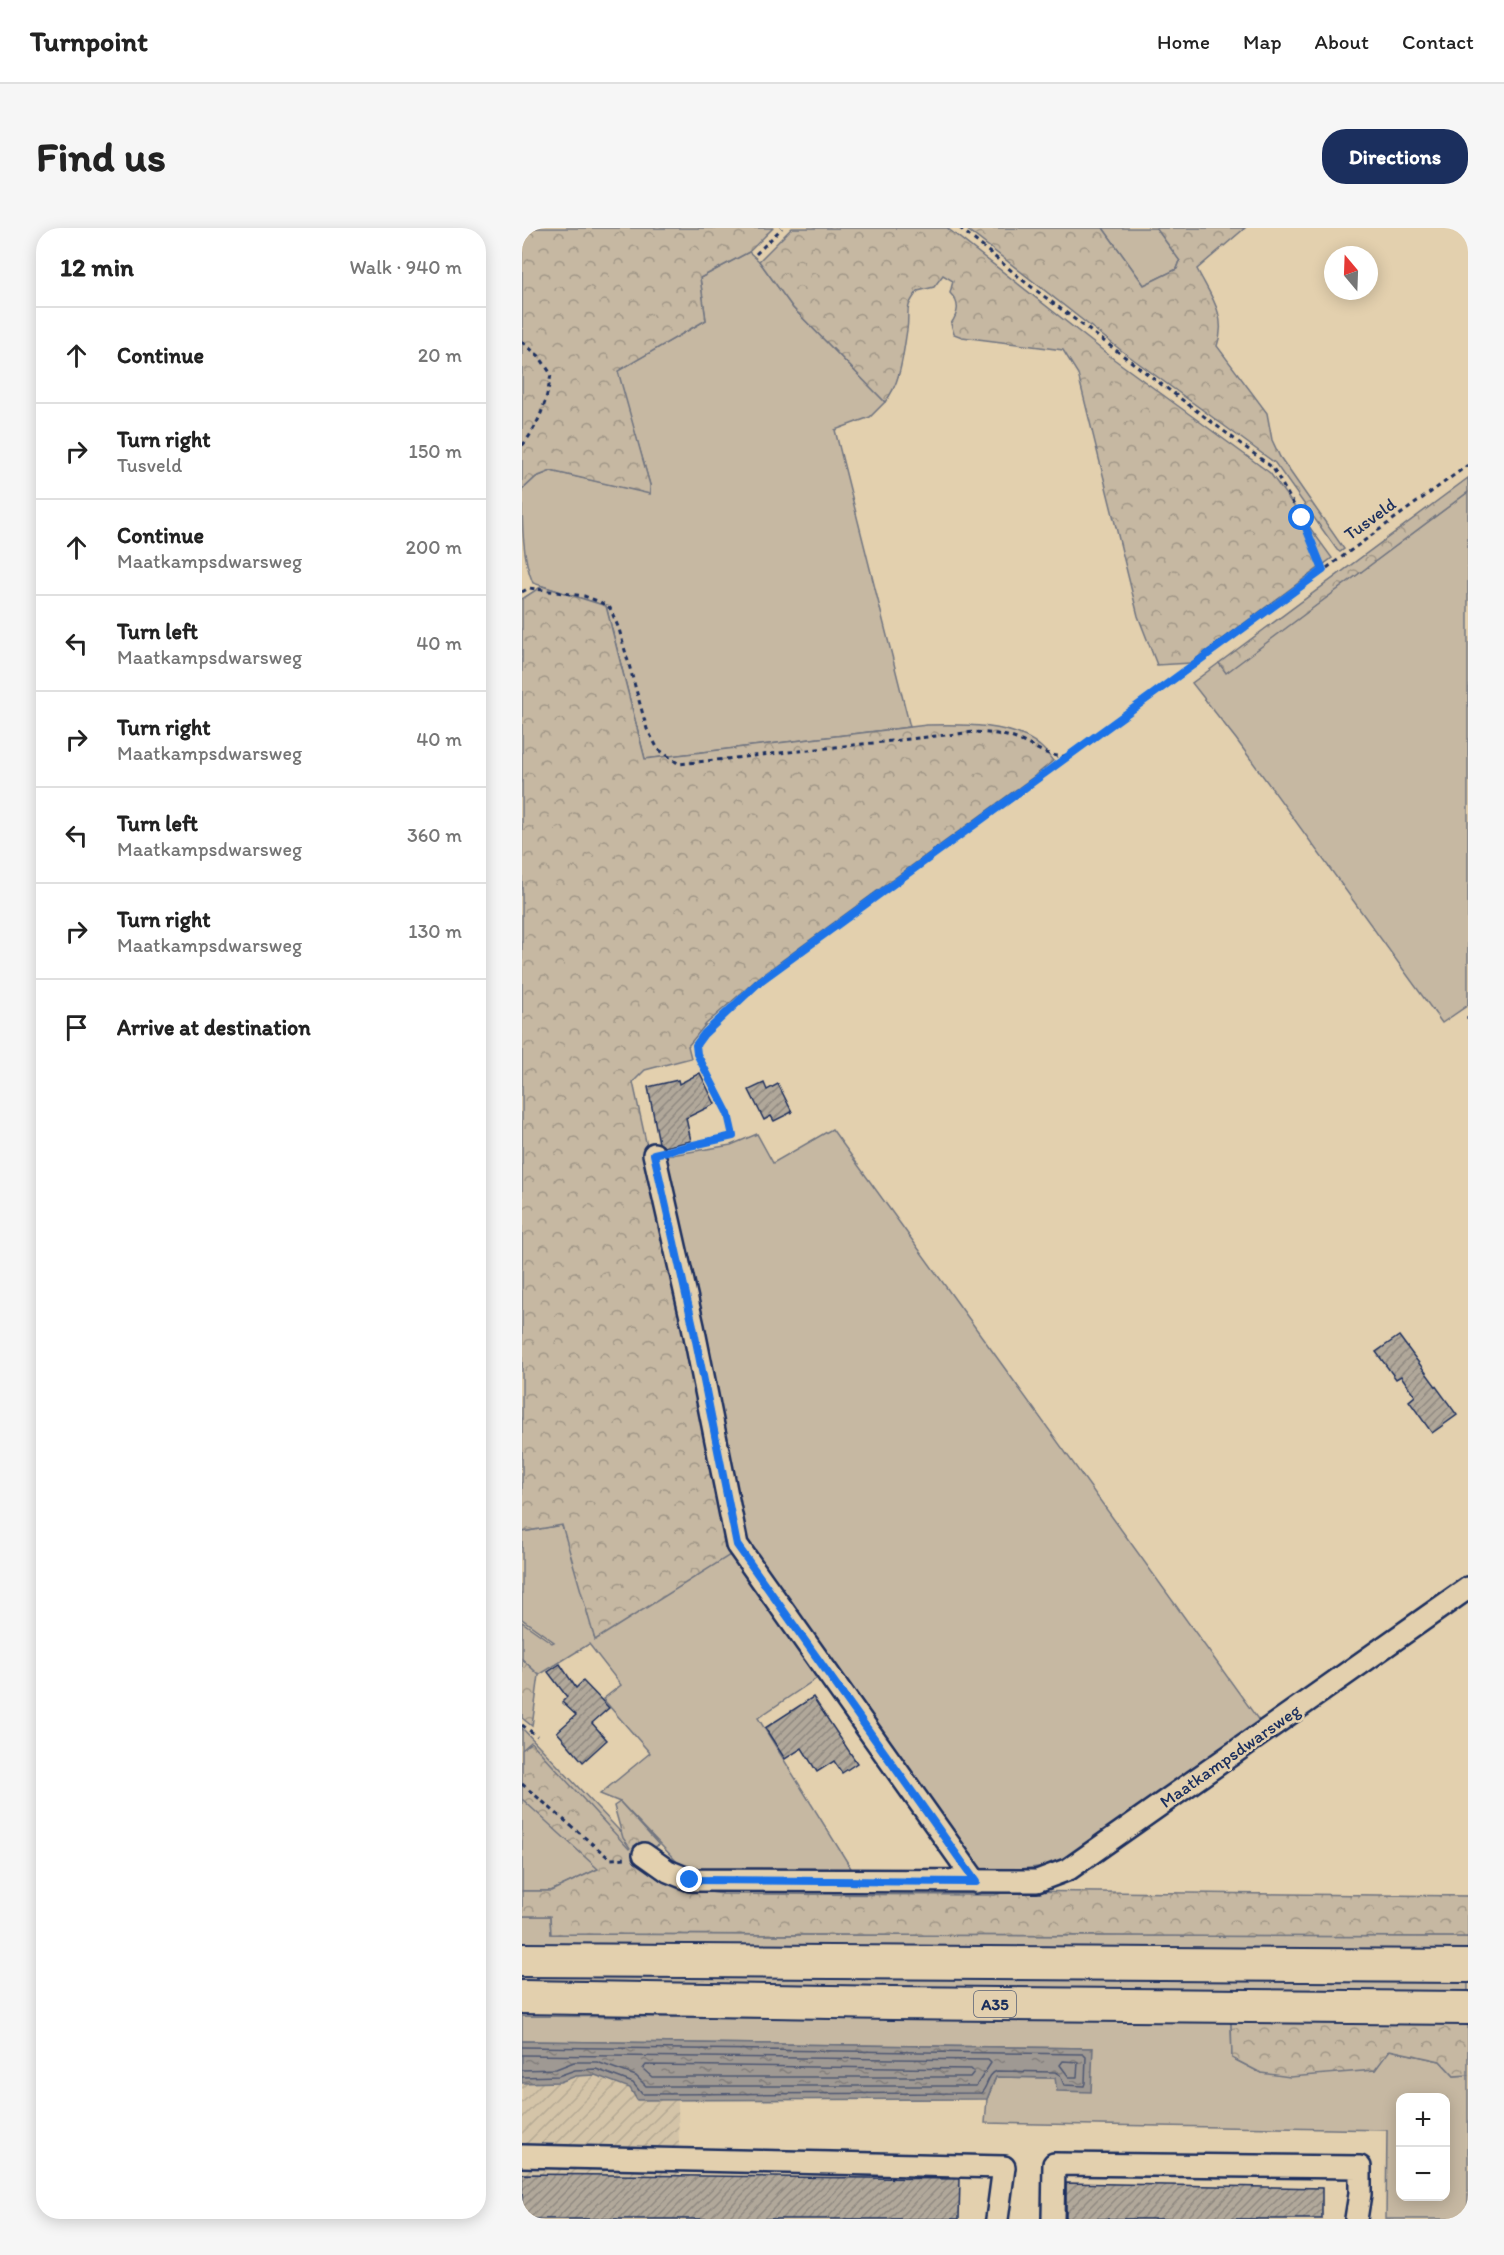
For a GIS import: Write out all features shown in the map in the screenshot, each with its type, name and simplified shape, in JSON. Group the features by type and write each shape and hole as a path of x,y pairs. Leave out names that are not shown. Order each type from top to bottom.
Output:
{"highway":[{"path":"522,1960 1468,1966"},
{"name":"A35","path":"522,1997 904,2004 1468,2008"}],"street":[{"path":"654,1154 693,1326 737,1545 976,1882"},
{"name":"Maatkampsdwarsweg","path":"644,1854 668,1871 690,1880 1037,1881 1069,1869 1468,1588"},
{"path":"522,2156 1004,2167 998,2219"},
{"path":"1053,2219 1054,2164 1360,2167 1360,2194 1356,2219"}],"path":[{"path":"756,254 782,228"},
{"path":"960,228 1025,282 1273,468 1308,530 1323,570"},
{"path":"522,342 539,356 551,374 548,396 533,432 522,446"},
{"name":"Tusveld","path":"654,1154 733,1136 728,1114 696,1048 699,1040 712,1026 759,982 1468,465"},
{"path":"522,592 529,588 584,596 610,608 619,629 647,729 658,749 679,764 974,732 1004,735 1053,756 1068,756"},
{"path":"522,1725 537,1737"},
{"path":"522,1784 610,1860 644,1854"}],"shaded area":[{"path":"522,2033 676,2033 681,2219 522,2219"}],"green space":[{"path":"522,228 773,228 749,252 700,278 706,320 618,371 650,485 650,494 551,471 536,477 522,490"},
{"path":"792,228 947,228 1115,360 1270,473 1332,558 1191,663 1157,665 1138,616 1078,374 1063,350 962,337 954,334 951,324 957,305 950,293 953,281 943,275 934,287 918,291 910,302 900,368 895,386 885,402 793,308 759,261"},
{"path":"965,228 1103,228 1144,285 1177,269 1180,261 1156,228 1245,228 1197,269 1219,315 1220,335 1217,346 1267,413 1272,440 1280,457 1344,549 1340,552 1337,550 1275,463 1122,351"},
{"path":"1103,228 1156,228 1180,261 1177,269 1144,285"},
{"path":"749,252 759,261 793,308 885,402 870,417 835,430 910,727 645,759 606,606 533,583 525,550 522,490 536,477 551,471 650,493 650,485 617,371 706,320 700,278"},
{"path":"1468,478 1468,492 1226,673 1219,663"},
{"path":"1468,492 1468,1005 1442,1023 1236,739 1192,683 1219,663 1226,672"},
{"path":"542,586 606,606 645,759 927,725 955,725 986,726 1016,733 1040,746 1053,761 761,976 706,1024 688,1046 691,1058 645,1070 633,1082 735,1552 595,1640 562,1525 522,1532 522,599"},
{"path":"832,1129 1260,1722 1056,1865 977,1874 743,1544 659,1157 731,1145 757,1134 773,1163"},
{"path":"561,1525 564,1530 735,1552 823,1674 758,1718 854,1873 701,1870 680,1865 620,1802 600,1794 650,1753 603,1699 621,1685 589,1644 539,1675 522,1659 522,1622 552,1643 554,1642 522,1619 522,1532"},
{"path":"522,1659 539,1675 532,1726 522,1718"},
{"path":"522,1728 634,1846 598,1869 551,1891 522,1891"},
{"path":"531,1742 629,1849 623,1838 614,1806 620,1802 659,1845 650,1849 642,1842 634,1846 647,1861 690,1889 723,1894 995,1895 1008,1891 1468,1896 1468,1937 551,1934 550,1916 522,1916 522,1891 551,1891 598,1869 522,1799 522,1750"},
{"path":"522,1916 550,1916 551,1934 1468,1937 1468,1950 1264,1951 522,1944"},
{"path":"522,1968 1468,1975 1468,1998 522,1991"},
{"path":"522,2016 1231,2022 1232,2058 1261,2073 1375,2070 1389,2050 1440,2061 1454,2076 1468,2075 1468,2219 1386,2219 1387,2130 985,2123 987,2099 996,2077 1055,2078 1092,2048 522,2041"},
{"path":"1231,2022 1468,2023 1468,2075 1454,2076 1440,2061 1390,2050 1375,2070 1290,2077 1261,2073 1232,2058"}],"water":[{"path":"522,2041 1093,2048 1091,2092 1057,2091 1055,2078 996,2077 987,2099 637,2100 630,2088 595,2075 576,2076 560,2082 522,2083"}],"building":[{"path":"700,1073 715,1104 686,1118 691,1141 664,1147 659,1143 648,1087 678,1080 679,1084"},
{"path":"764,1083 767,1090 778,1084 792,1112 774,1121 771,1116 764,1120 749,1090"},
{"path":"1399,1336 1457,1415 1432,1433 1409,1401 1415,1396 1401,1376 1396,1379 1376,1352"},
{"path":"560,1664 576,1688 583,1681 609,1708 592,1723 607,1740 583,1762 557,1732 576,1715 562,1702 567,1697 548,1672"},
{"path":"813,1697 857,1763 842,1773 834,1761 817,1772 802,1748 785,1759 765,1728"},
{"path":"522,2174 960,2179 959,2219 522,2219"},
{"path":"1066,2183 1322,2188 1322,2219 1066,2219"}],"route":[{"path":"690,1880 976,1882 737,1545 693,1326 654,1154 733,1136 728,1114 697,1054 696,1045 704,1034 759,982 1323,570 1302,518"}]}
